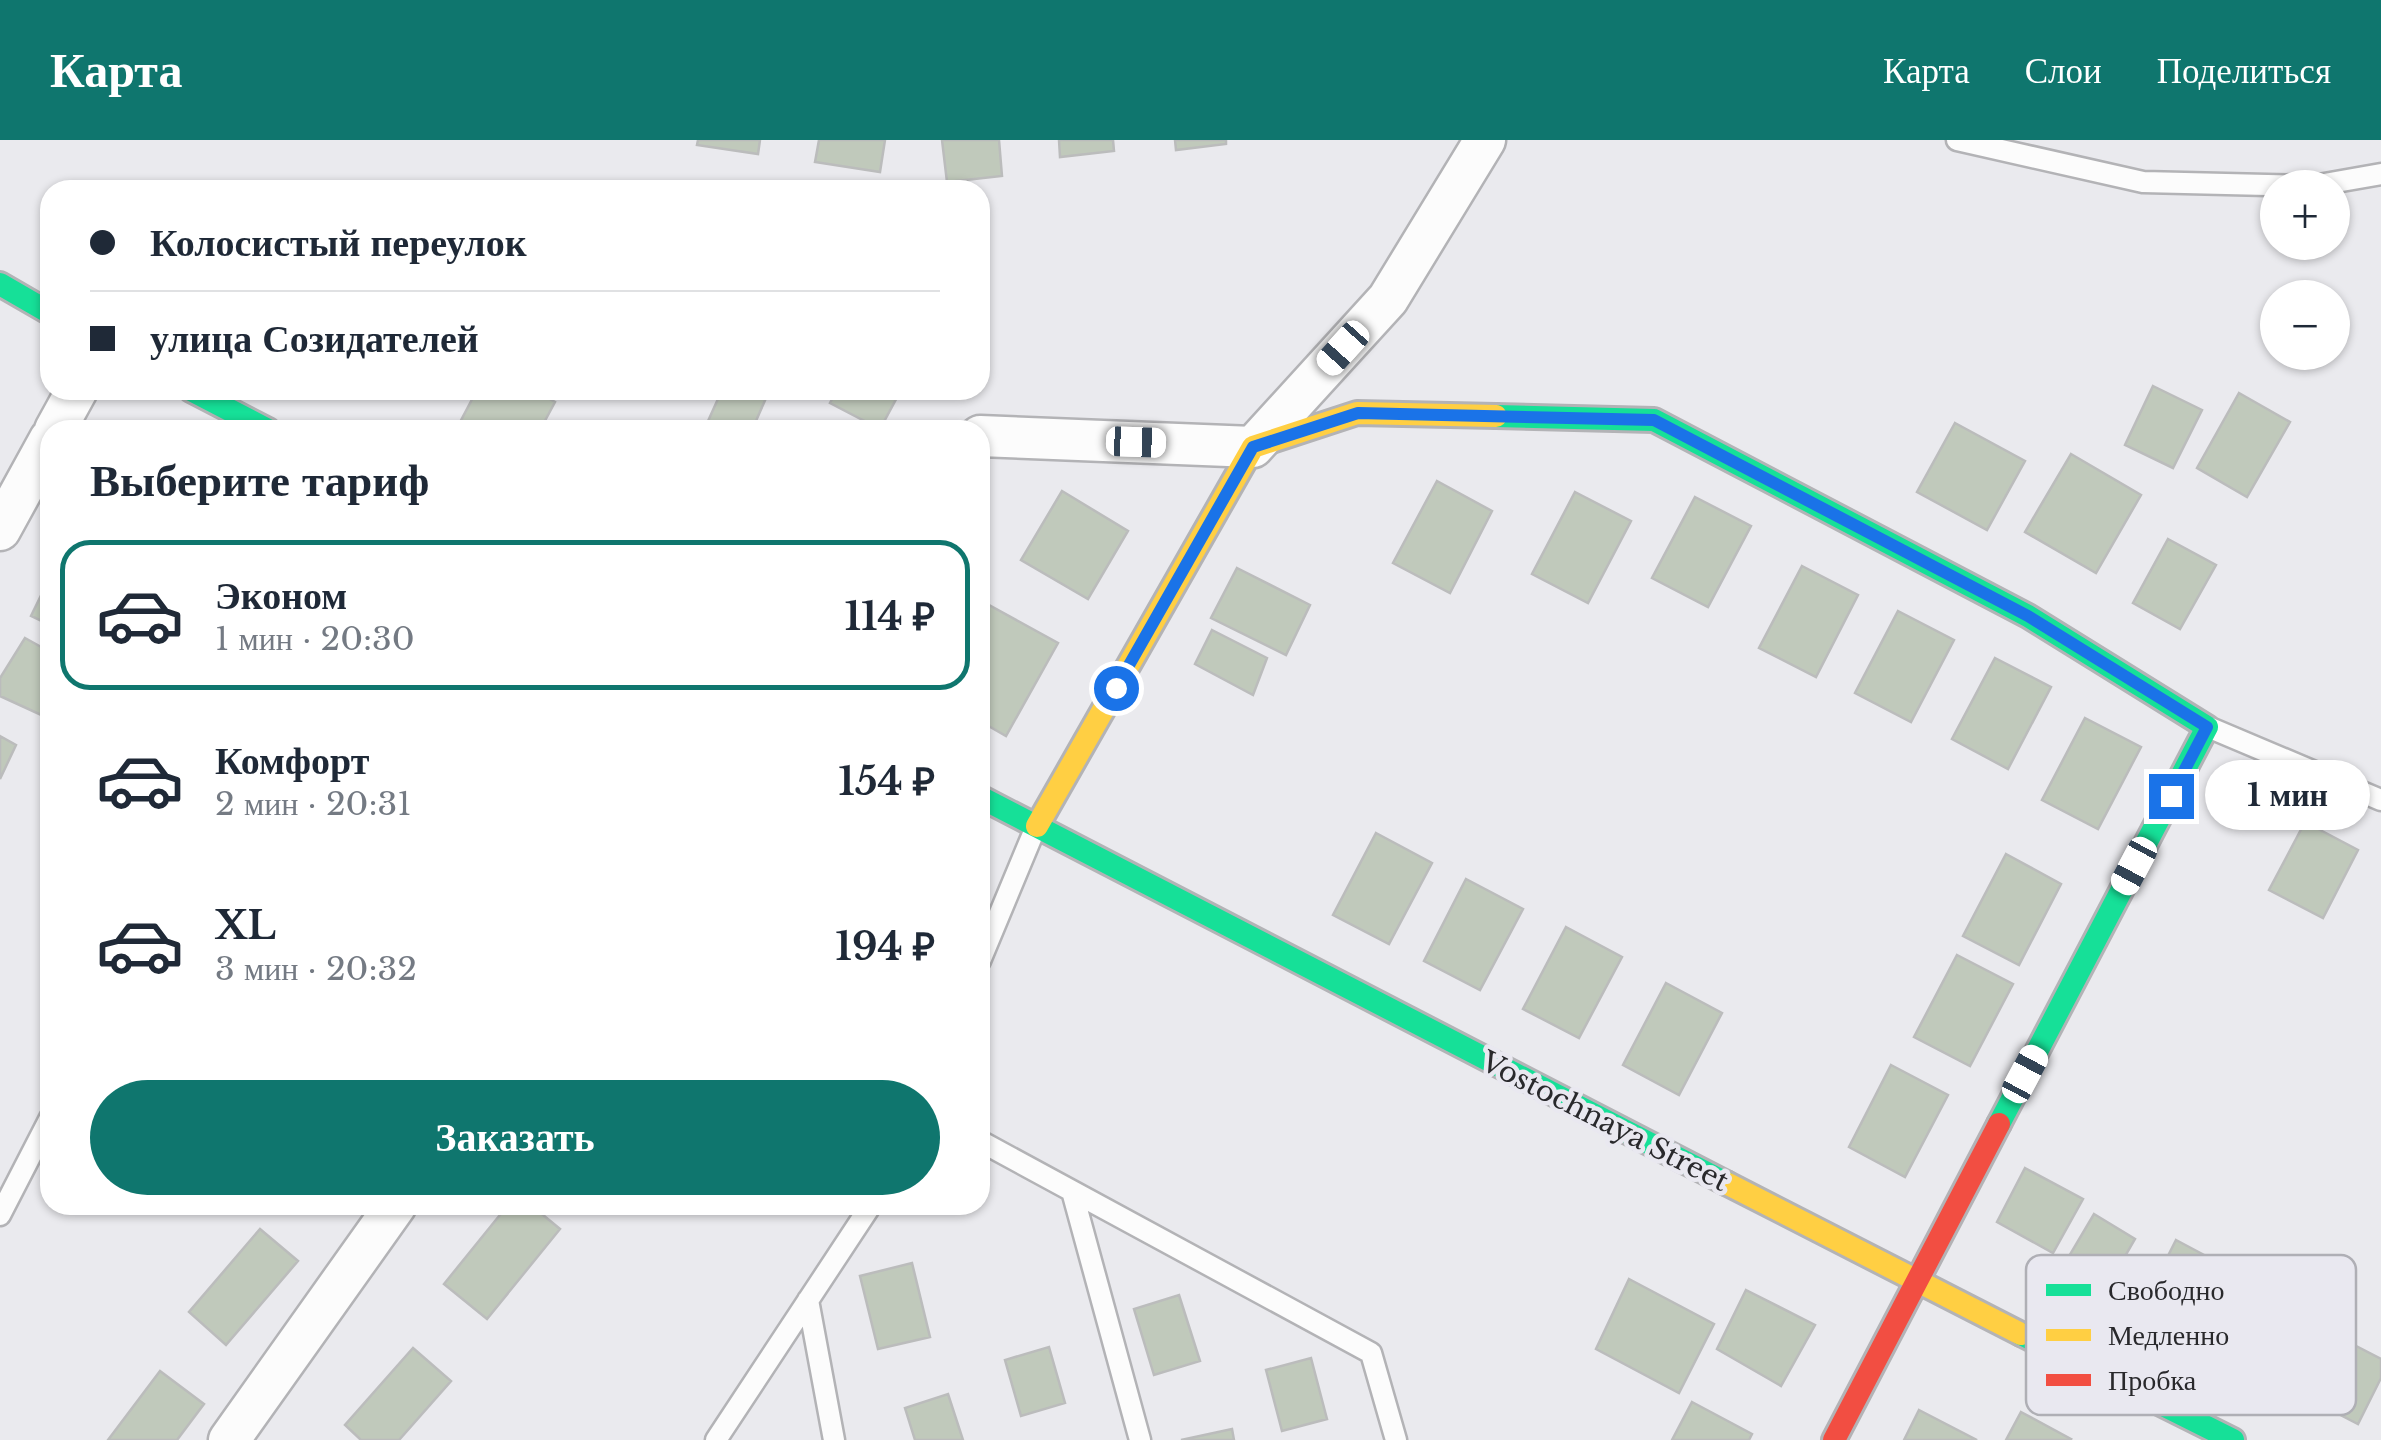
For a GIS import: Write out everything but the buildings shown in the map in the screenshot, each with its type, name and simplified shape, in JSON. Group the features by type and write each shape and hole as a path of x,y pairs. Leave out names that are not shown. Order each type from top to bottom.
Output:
{"street":[{"path":"1037,826 1253,447 1388,299 1485,140"},
{"path":"0,284 40,307"},
{"path":"210,400 249,420"},
{"path":"990,436 1253,447 1358,413 1654,420 2028,616 2207,727 1834,1440"},
{"path":"0,530 40,457"},
{"name":"Vostochnaya Street","path":"990,802 2026,1337"},
{"path":"229,1440 389,1215"},
{"name":"Vostochnaya Street","path":"2183,1415 2233,1440"}],"lane":[{"path":"1957,140 2143,182 2314,186 2381,174"},
{"path":"2207,727 2381,800"},
{"path":"990,937 1037,826"},
{"path":"0,1215 40,1137"},
{"path":"990,1145 1371,1352 1396,1440"},
{"path":"1072,1190 1140,1440"},
{"path":"716,1440 864,1215"},
{"path":"808,1300 834,1440"}],"traffic: fast":[{"path":"0,284 40,307"},
{"path":"210,400 249,420"},
{"path":"1496,416 1654,420 2028,616 2207,727 1999,1124"},
{"path":"990,802 1726,1183"},
{"path":"2021,1334 2026,1336"},
{"path":"2183,1415 2233,1440"}],"traffic: slow":[{"path":"1037,826 1253,447 1357,413 1496,416"},
{"path":"1726,1183 2021,1334"}],"traffic: jam":[{"path":"1834,1440 1999,1124"}],"route":[{"path":"1116,688 1253,447 1358,413 1654,420 2028,616 2207,727 2171,796"}]}
